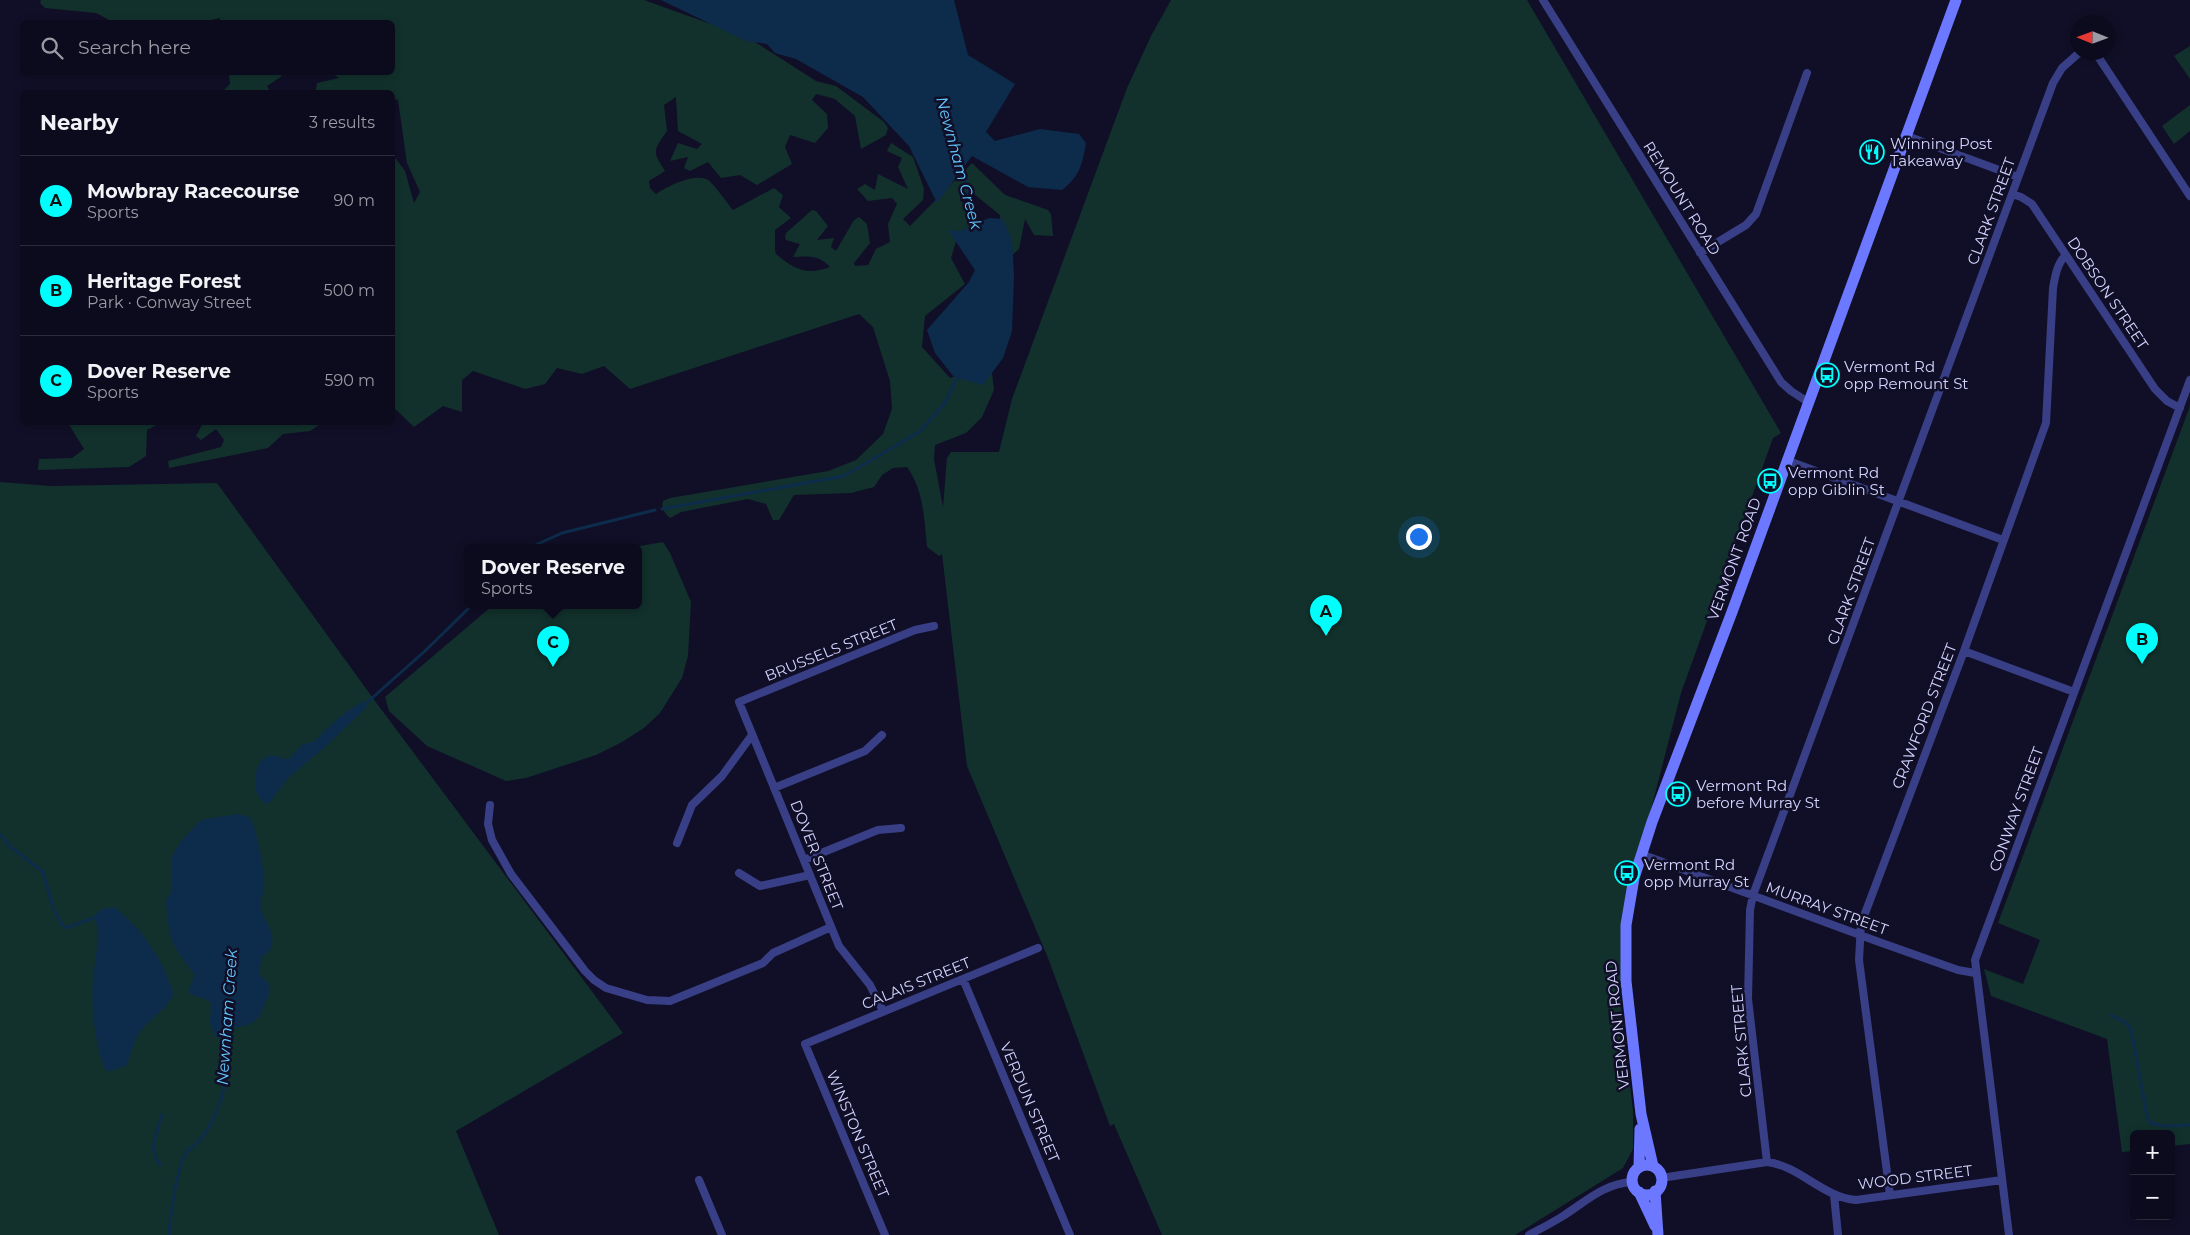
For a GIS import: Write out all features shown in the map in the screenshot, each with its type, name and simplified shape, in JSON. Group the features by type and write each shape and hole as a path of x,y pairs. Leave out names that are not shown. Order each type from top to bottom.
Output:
{"street":[{"name":"REMOUNT ROAD","path":"1542,0 1781,382 1808,402"},
{"name":"VERMONT ROAD","path":"1661,1178 1653,1166 1641,1114 1626,989 1625,954 1629,901 1641,854 1956,0"},
{"name":"CLARK STREET","path":"1768,1162 1748,999 1752,895 2057,74 2072,60"},
{"path":"2100,60 2190,196"},
{"path":"1700,253 1746,225 1756,214 1807,73"},
{"path":"1907,136 2018,178"},
{"name":"DOBSON STREET","path":"2012,194 2021,196 2032,204 2155,389 2168,401 2180,408"},
{"name":"CRAWFORD STREET","path":"1890,1195 1860,960 1860,935 1865,913 1964,651 2046,423 2053,288 2058,268 2066,255"},
{"name":"CONWAY STREET","path":"2009,1235 1975,973 1975,960 2190,380"},
{"path":"1786,460 2003,540"},
{"name":"BRUSSELS STREET","path":"739,702 915,630 934,626"},
{"path":"1964,651 2074,692"},
{"name":"DOVER STREET","path":"739,702 839,946 870,985 882,1011"},
{"path":"677,843 692,805 722,776 752,735"},
{"path":"774,788 865,751 882,735"},
{"path":"490,805 488,824 492,840 511,874 585,971 606,988 647,1000 670,1001 763,963 773,953 831,927"},
{"path":"804,860 878,830 901,828"},
{"name":"MURRAY STREET","path":"1641,854 1958,970 1975,973"},
{"path":"739,873 760,886 810,875"},
{"name":"CALAIS STREET","path":"805,1044 1038,948"},
{"name":"VERDUN STREET","path":"964,979 1070,1235"},
{"name":"WINSTON STREET","path":"805,1044 885,1235"},
{"name":"VERMONT ROAD","path":"1635,1187 1634,1172 1639,1167 1641,1114"},
{"name":"WOOD STREET","path":"1661,1178 1768,1162 1784,1166 1834,1195 1856,1200 2002,1180"},
{"path":"1639,1167 1653,1166"},
{"path":"1529,1235 1599,1191 1622,1182 1649,1194 1655,1192 1660,1187 1661,1178"},
{"path":"699,1180 722,1235"},
{"path":"1635,1187 1657,1231"},
{"path":"1655,1192 1657,1231"},
{"path":"1834,1195 1838,1235"}],"green space":[{"path":"41,0 644,0 747,37 816,81 836,86 884,122 888,128 886,135 861,149 855,116 835,99 816,94 812,100 827,114 828,128 815,143 790,135 785,147 792,164 757,185 740,175 721,178 708,162 690,171 684,168 688,157 670,161 678,143 697,149 702,144 678,131 676,97 664,105 667,131 656,151 656,155 665,171 649,181 650,188 656,194 681,181 702,178 711,182 733,210 774,188 783,195 779,207 791,218 775,230 776,254 789,264 807,271 822,270 830,267 818,258 793,257 800,244 786,240 785,237 786,233 812,210 816,211 828,226 817,240 834,238 831,247 836,251 854,220 859,217 867,224 870,243 854,263 855,266 868,265 876,249 890,242 888,224 897,204 892,198 868,201 857,189 865,184 875,190 878,174 908,189 898,167 902,158 887,151 891,143 913,157 924,189 923,200 903,219 910,226 972,163 1005,195 1048,210 1051,214 1053,236 1034,235 1025,219 1019,249 1010,257 1002,251 1000,215 974,194 960,200 975,216 970,232 957,238 951,258 965,284 925,316 922,347 950,378 975,370 992,373 994,390 982,417 966,433 935,445 934,459 943,507 947,458 951,452 999,452 1012,399 1127,88 1151,36 1171,0 1527,0 1781,433 1773,438 1681,693 1624,914 1621,1007 1633,1111 1633,1149 1623,1168 1515,1235 1162,1235 1114,1124 1110,1126 1048,958 967,766 942,554 939,556 927,547 920,495 913,476 907,467 893,468 882,475 874,487 851,493 794,495 779,520 773,520 766,504 748,499 681,512 670,518 663,508 663,501 670,498 828,471 856,460 883,434 892,409 890,381 873,327 859,314 630,389 604,366 582,374 557,368 545,384 525,389 473,371 462,380 462,412 443,406 414,427 395,409 395,158 405,171 414,203 420,192 407,163 398,100 395,99 395,90 316,90 317,83 339,78 335,75 395,75 395,20 220,20 220,18 212,20 109,20 96,13 45,8 40,3"},
{"path":"2190,46 2190,79 2174,56"},
{"path":"229,75 282,76 267,86 269,90 224,90 230,84"},
{"path":"2190,105 2190,131 2174,144 2162,126"},
{"path":"2190,406 2190,1144 2175,1146 2175,1130 2130,1130 2130,1151 2122,1152 2107,1039 1991,996 1984,969 2023,984 2040,940 1998,923"},
{"path":"69,425 156,425 147,430 146,456 129,467 38,470 39,459 72,458 84,449"},
{"path":"202,425 319,425 310,431 283,434 268,448 169,468 168,461 221,447 224,440 216,429 201,440 196,436"},
{"path":"0,482 51,486 217,483 375,701 623,1033 456,1131 499,1235 0,1235"},
{"path":"663,542 670,553 691,602 688,656 682,678 660,713 644,728 596,755 526,778 506,781 427,746 389,711 385,697 488,609 642,609 642,546"}],"water":[{"path":"661,0 954,0 968,55 1015,84 986,132 995,141 1040,129 1079,134 1086,143 1079,170 1073,180 1062,190 1028,187 972,156 937,203 909,146 863,97 796,59 775,53 767,44 746,41"},
{"path":"989,218 1003,219 1012,241 1014,276 1012,331 1003,358 983,385 954,377 935,353 927,330 969,282 975,270 948,230 960,231"},
{"path":"363,701 367,707 324,748 289,777 270,802 266,804 259,796 255,785 258,767 264,758 277,756 289,759 303,744 313,742 342,715"},
{"path":"238,814 249,817 252,823 262,862 264,889 261,905 272,935 272,945 271,949 262,956 259,974 269,984 269,994 260,1016 250,1024 232,1029 227,1036 216,1038 210,1024 211,1003 190,993 189,990 195,975 181,957 171,939 166,901 172,890 172,856 182,840 199,822 205,819"},
{"path":"114,907 134,925 151,946 164,969 174,994 139,1033 126,1066 110,1071 105,1070 99,1049 94,1026 93,993 98,938 95,916 102,909"}],"waterway":[{"name":"Newnham Creek","path":"962,165 976,230"},
{"name":"Newnham Creek","path":"662,509 844,476 919,432 945,403 958,376"},
{"name":"Newnham Creek","path":"538,544 562,533 655,510"},
{"name":"Newnham Creek","path":"363,706 425,651 468,609"},
{"path":"0,834 11,847 43,872 53,908 66,928 96,917"},
{"path":"2111,1015 2126,1023 2131,1029 2147,1116 2150,1123 2164,1126 2190,1125"},
{"name":"Newnham Creek","path":"169,1235 174,1192 183,1160 186,1153 203,1137 219,1105 226,1071 224,1034"},
{"path":"161,1165 154,1154 154,1141 162,1115"}],"place":[{"name":"Winning Post Takeaway","path":"1872,152"},
{"name":"Vermont Rd opp Remount St","path":"1827,375"},
{"name":"Vermont Rd opp Giblin St","path":"1770,481"},
{"name":"Mowbray Racecourse","path":"1326,636"},
{"name":"Heritage Forest","path":"2142,664"},
{"name":"Dover Reserve","path":"553,667"},
{"name":"Vermont Rd before Murray St","path":"1678,794"},
{"name":"Vermont Rd opp Murray St","path":"1627,873"}]}
